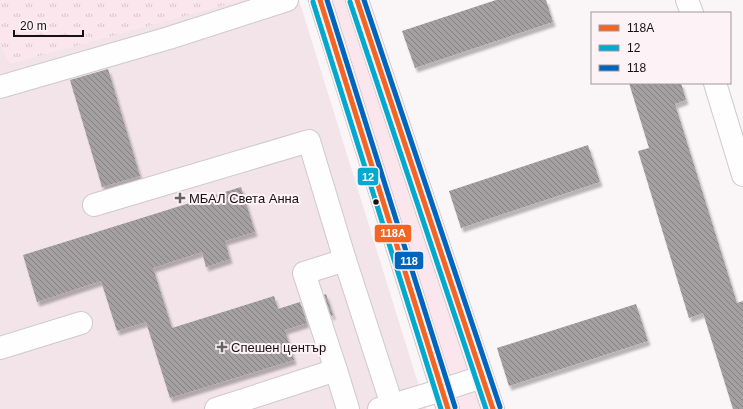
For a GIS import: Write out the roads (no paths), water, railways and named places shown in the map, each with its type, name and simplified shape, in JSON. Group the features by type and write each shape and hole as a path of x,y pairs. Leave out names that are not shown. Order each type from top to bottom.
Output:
{"main road":[{"path":"0,87 169,38 287,0"},
{"path":"320,0 382,202 445,399"},
{"path":"357,0 492,409"},
{"path":"687,0 692,12"},
{"path":"715,84 743,175"},
{"path":"94,205 309,141 345,260 385,407 445,399 482,377"},
{"path":"345,260 304,273 348,409"},
{"path":"0,348 81,323"},
{"path":"216,409 336,370"}],"place":[{"name":"МБАЛ Света Анна","path":"180,198"},
{"name":"Спешен център","path":"222,347"}]}
